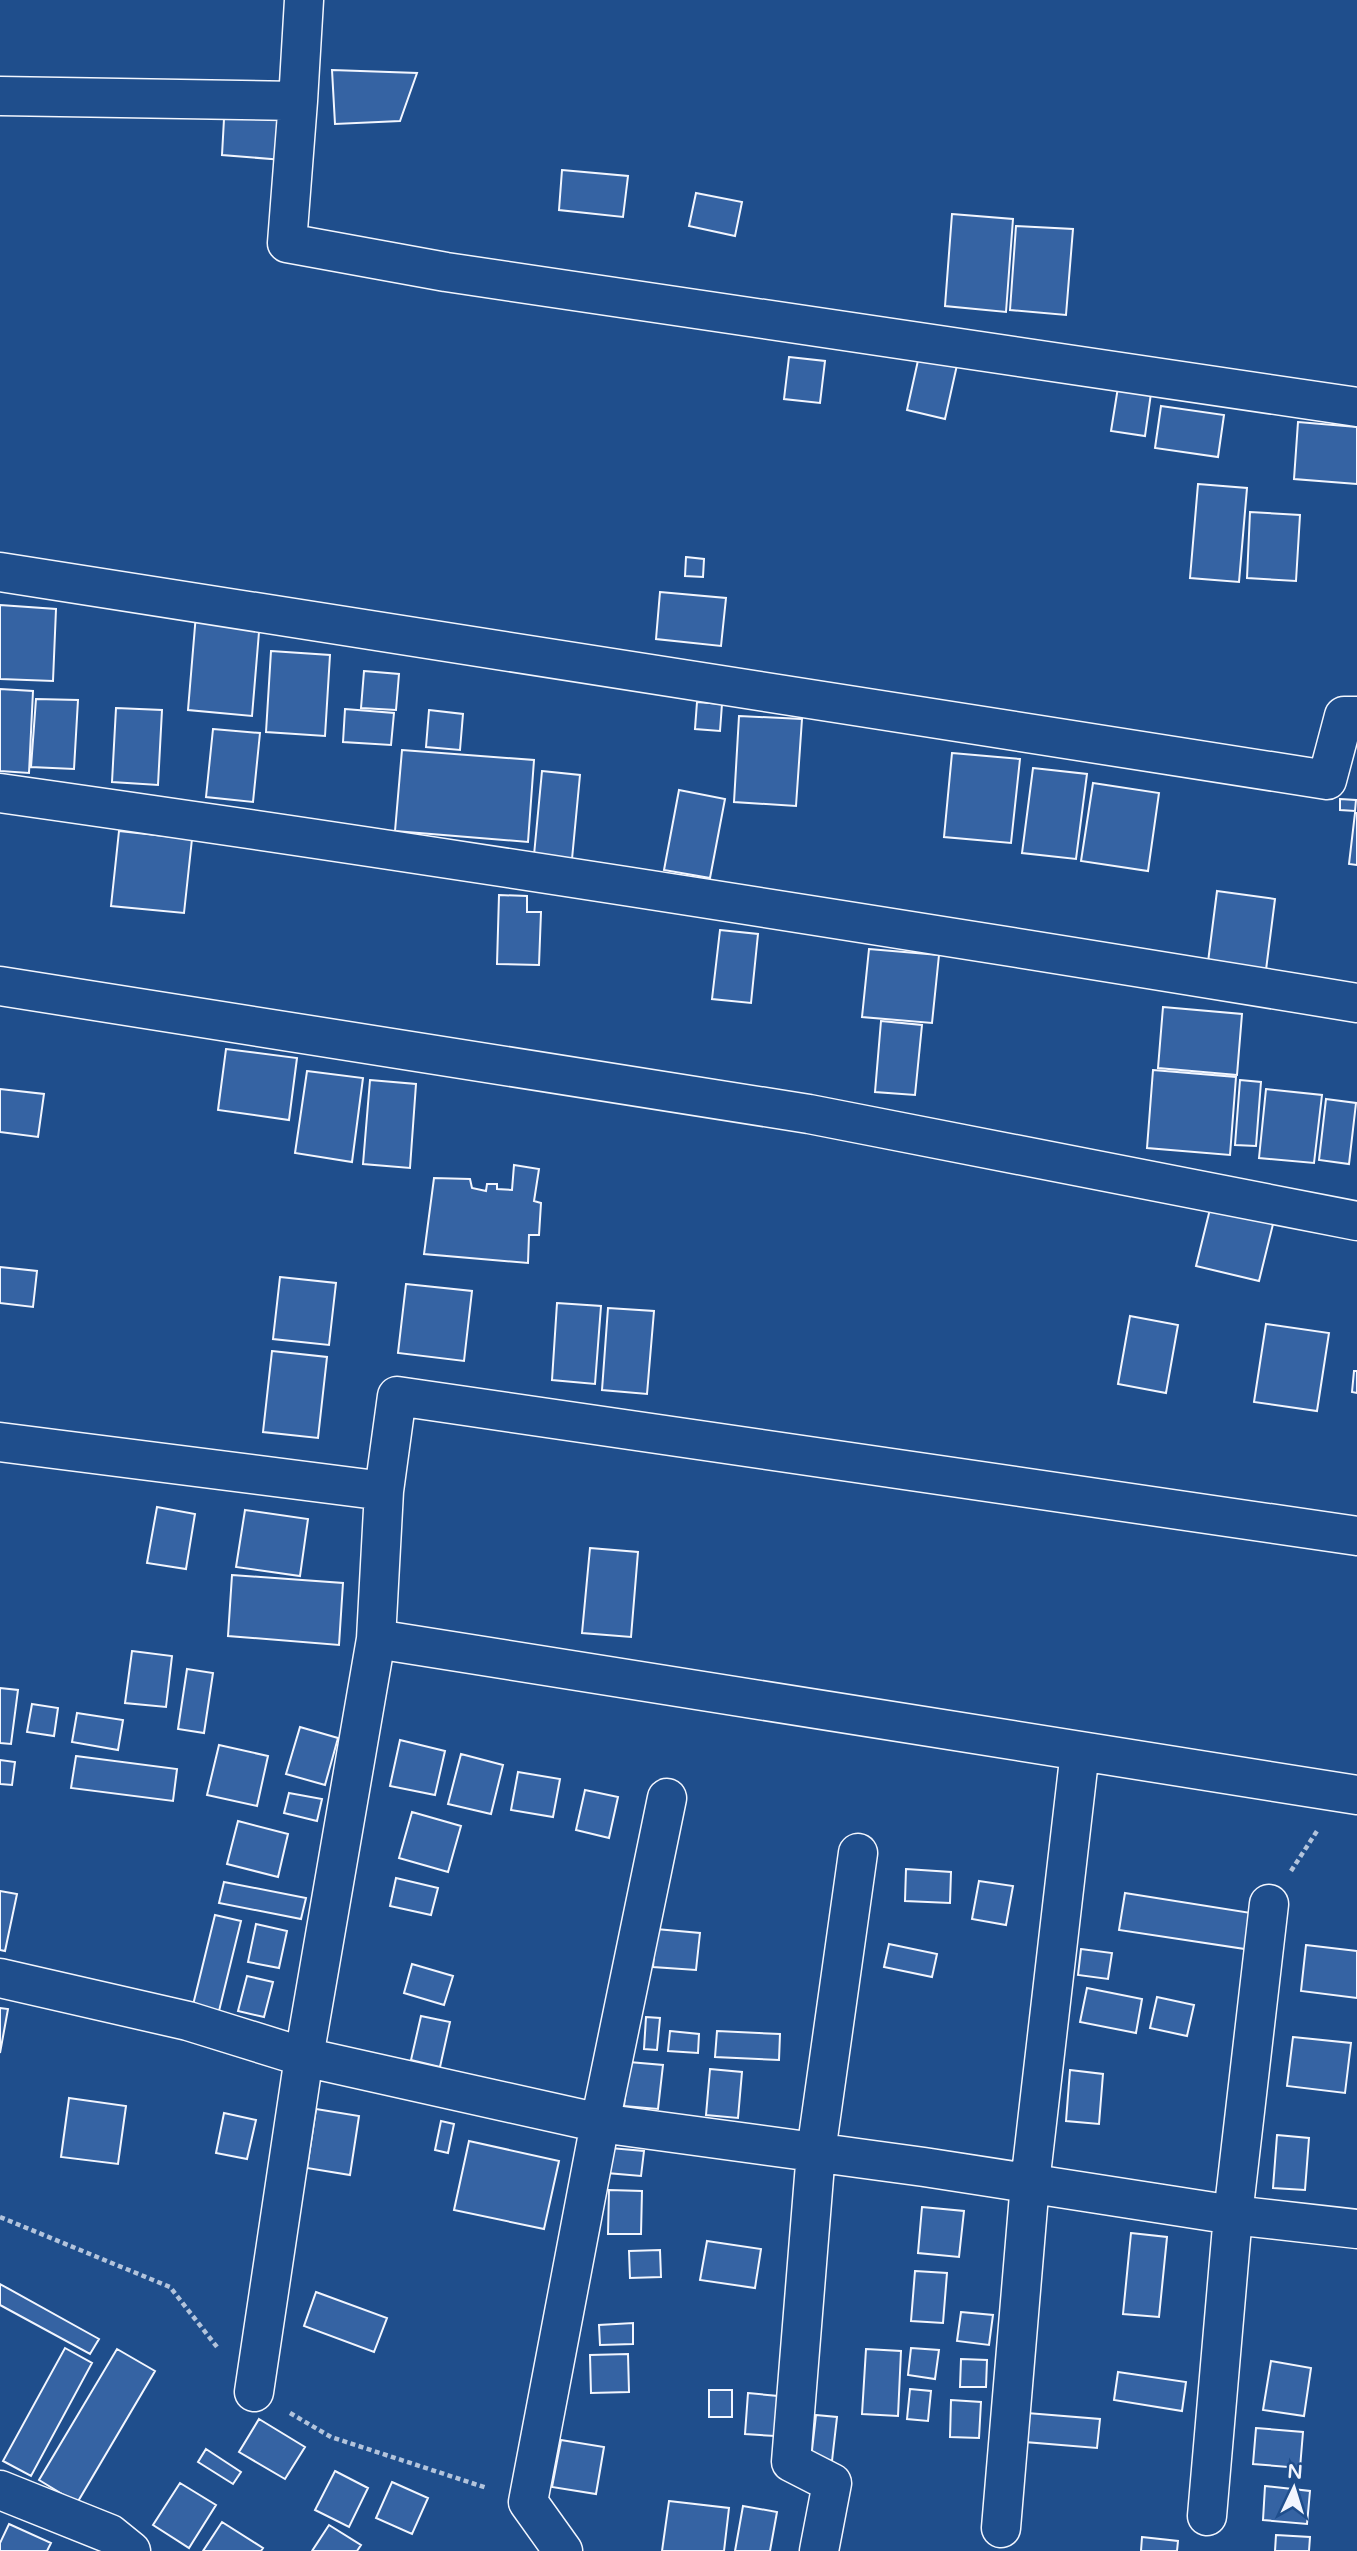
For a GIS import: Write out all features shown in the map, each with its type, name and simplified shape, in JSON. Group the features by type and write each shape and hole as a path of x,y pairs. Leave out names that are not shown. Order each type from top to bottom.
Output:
{"street":[{"path":"304,0 287,243 446,272 1357,407"},
{"path":"0,96 298,101"},
{"path":"0,572 1327,780 1344,716 1357,716"},
{"path":"0,793 717,899 1357,1003"},
{"path":"0,986 809,1114 1357,1221"},
{"path":"254,2392 304,2057 376,1639 384,1491 397,1396 1357,1536"},
{"path":"0,1442 384,1491"},
{"path":"376,1639 1350,1794"},
{"path":"1001,2528 1030,2183 1080,1751"},
{"path":"563,2551 527,2502 600,2123 667,1798"},
{"path":"819,2551 832,2483 791,2462 816,2152 858,1853"},
{"path":"1207,2516 1233,2215 1269,1903"},
{"path":"0,1978 188,2021 304,2057 600,2123 1030,2183 1233,2215 1357,2229"},
{"path":"0,2490 110,2534 131,2551"}],"path":[{"path":"1269,1903 1350,1794"}],"building":[{"path":"332,70 417,73 400,121 335,124"},
{"path":"279,112 283,160 222,155 224,119"},
{"path":"562,170 628,176 623,217 559,210"},
{"path":"696,193 742,202 735,236 689,226"},
{"path":"952,214 1013,219 1006,312 945,306"},
{"path":"1016,226 1073,229 1066,315 1010,310"},
{"path":"919,356 957,365 945,419 907,410"},
{"path":"789,357 825,361 820,403 784,399"},
{"path":"1119,381 1152,386 1145,436 1111,431"},
{"path":"1161,406 1224,415 1218,457 1155,448"},
{"path":"1298,422 1357,427 1357,484 1294,479"},
{"path":"1198,484 1247,488 1239,582 1190,578"},
{"path":"1250,512 1300,515 1296,581 1247,578"},
{"path":"686,557 704,559 703,577 685,576"},
{"path":"660,592 726,598 721,646 656,639"},
{"path":"0,605 56,609 53,681 0,679"},
{"path":"196,614 260,620 252,716 188,710"},
{"path":"271,651 330,655 325,736 266,732"},
{"path":"364,671 399,674 396,710 361,708"},
{"path":"0,689 33,691 29,773 0,771"},
{"path":"36,699 78,700 74,769 31,767"},
{"path":"697,702 722,704 720,731 695,729"},
{"path":"116,708 162,710 158,785 112,782"},
{"path":"345,709 394,713 391,745 343,742"},
{"path":"429,710 463,714 460,750 426,747"},
{"path":"739,716 802,719 796,806 734,802"},
{"path":"213,729 260,733 253,802 206,797"},
{"path":"402,750 534,760 528,842 395,831"},
{"path":"952,753 1020,759 1011,843 944,837"},
{"path":"1033,768 1087,774 1076,859 1022,853"},
{"path":"542,771 580,775 572,859 534,855"},
{"path":"1093,783 1159,793 1148,871 1081,861"},
{"path":"679,790 725,799 710,878 664,870"},
{"path":"1340,799 1356,800 1355,811 1340,810"},
{"path":"1357,813 1357,865 1349,864"},
{"path":"119,831 192,839 184,913 111,906"},
{"path":"1217,891 1275,899 1266,970 1208,962"},
{"path":"499,895 527,896 527,912 541,912 539,965 497,964"},
{"path":"720,930 758,934 751,1003 712,999"},
{"path":"869,949 939,955 932,1023 862,1017"},
{"path":"1163,1007 1242,1014 1237,1075 1158,1068"},
{"path":"881,1021 922,1025 915,1095 875,1092"},
{"path":"226,1049 297,1058 289,1120 218,1110"},
{"path":"1153,1070 1236,1077 1230,1155 1147,1148"},
{"path":"307,1071 363,1078 352,1162 295,1153"},
{"path":"370,1080 416,1084 410,1168 363,1164"},
{"path":"1240,1080 1261,1082 1256,1146 1235,1145"},
{"path":"0,1089 44,1094 38,1137 0,1132"},
{"path":"1266,1089 1322,1095 1314,1163 1259,1158"},
{"path":"1326,1099 1356,1103 1349,1164 1319,1160"},
{"path":"514,1165 539,1169 534,1201 541,1203 539,1235 529,1235 528,1263 424,1254 434,1178 470,1179 472,1188 486,1191 487,1184 497,1184 497,1189 512,1190"},
{"path":"1212,1201 1275,1216 1259,1281 1196,1266"},
{"path":"0,1267 37,1271 33,1307 0,1303"},
{"path":"280,1277 336,1283 329,1345 273,1339"},
{"path":"406,1284 472,1291 464,1361 398,1353"},
{"path":"557,1303 601,1306 595,1384 552,1380"},
{"path":"608,1308 654,1311 647,1394 602,1390"},
{"path":"1130,1316 1178,1325 1166,1393 1118,1384"},
{"path":"1266,1324 1329,1333 1317,1411 1254,1402"},
{"path":"272,1351 327,1357 318,1438 263,1432"},
{"path":"1354,1371 1357,1371 1357,1393 1352,1392"},
{"path":"157,1507 195,1514 186,1569 147,1563"},
{"path":"245,1510 308,1519 300,1576 236,1567"},
{"path":"590,1548 638,1552 631,1637 582,1633"},
{"path":"232,1575 343,1583 339,1645 228,1636"},
{"path":"132,1651 172,1656 166,1707 125,1703"},
{"path":"187,1669 213,1673 204,1733 178,1729"},
{"path":"0,1688 18,1690 11,1744 0,1743"},
{"path":"32,1704 58,1708 54,1736 27,1732"},
{"path":"77,1713 123,1720 118,1750 72,1742"},
{"path":"300,1727 338,1738 325,1785 286,1774"},
{"path":"400,1740 445,1751 435,1795 390,1786"},
{"path":"219,1745 268,1756 257,1806 207,1795"},
{"path":"461,1754 503,1765 491,1814 448,1804"},
{"path":"76,1756 177,1769 173,1801 71,1788"},
{"path":"0,1760 15,1762 12,1785 0,1784"},
{"path":"518,1772 560,1779 553,1817 511,1810"},
{"path":"585,1790 618,1797 609,1838 576,1830"},
{"path":"289,1793 322,1799 317,1821 284,1813"},
{"path":"412,1812 461,1826 448,1872 399,1858"},
{"path":"238,1821 288,1834 278,1877 227,1864"},
{"path":"906,1869 951,1872 950,1903 905,1901"},
{"path":"396,1878 438,1888 431,1915 390,1906"},
{"path":"979,1881 1013,1886 1006,1925 972,1919"},
{"path":"224,1882 306,1898 301,1919 219,1903"},
{"path":"0,1891 17,1894 5,1951 0,1950"},
{"path":"1125,1893 1251,1913 1245,1949 1119,1930"},
{"path":"215,1915 241,1921 219,2011 193,2005"},
{"path":"256,1924 287,1931 279,1968 248,1962"},
{"path":"656,1929 700,1933 696,1970 653,1967"},
{"path":"889,1944 937,1954 932,1977 884,1967"},
{"path":"1306,1945 1357,1951 1357,1998 1301,1991"},
{"path":"1081,1949 1112,1953 1108,1979 1078,1975"},
{"path":"412,1964 453,1976 444,2005 404,1993"},
{"path":"247,1976 273,1982 264,2017 238,2011"},
{"path":"1087,1988 1142,1999 1136,2033 1080,2022"},
{"path":"1157,1997 1194,2005 1187,2036 1150,2028"},
{"path":"0,2008 8,2009 0,2053"},
{"path":"421,2016 450,2022 440,2067 411,2060"},
{"path":"646,2017 660,2018 657,2050 644,2049"},
{"path":"670,2031 699,2034 698,2053 668,2051"},
{"path":"717,2031 780,2034 779,2060 715,2057"},
{"path":"1293,2037 1351,2043 1345,2093 1287,2086"},
{"path":"629,2062 663,2065 658,2109 624,2106"},
{"path":"710,2069 742,2072 738,2118 706,2115"},
{"path":"1070,2070 1103,2074 1099,2124 1066,2121"},
{"path":"69,2098 126,2106 118,2164 61,2157"},
{"path":"316,2109 359,2116 350,2175 307,2168"},
{"path":"224,2113 256,2120 247,2159 216,2153"},
{"path":"441,2121 454,2124 448,2153 435,2150"},
{"path":"1277,2135 1309,2138 1305,2190 1273,2188"},
{"path":"469,2141 559,2161 544,2229 454,2210"},
{"path":"610,2148 644,2151 641,2176 607,2173"},
{"path":"609,2190 642,2191 641,2234 608,2234"},
{"path":"922,2207 964,2211 959,2257 918,2253"},
{"path":"1131,2233 1167,2237 1159,2317 1123,2314"},
{"path":"707,2241 761,2249 755,2288 700,2280"},
{"path":"660,2250 661,2277 630,2278 629,2251"},
{"path":"915,2271 947,2273 943,2323 911,2321"},
{"path":"0,2284 99,2339 90,2354 0,2305"},
{"path":"316,2292 387,2318 374,2352 304,2326"},
{"path":"961,2312 993,2315 989,2345 957,2341"},
{"path":"633,2323 633,2344 600,2345 599,2325"},
{"path":"65,2348 92,2363 31,2476 3,2461"},
{"path":"911,2348 939,2350 935,2379 908,2375"},
{"path":"117,2349 155,2371 77,2503 39,2480"},
{"path":"866,2349 901,2351 898,2416 862,2414"},
{"path":"628,2354 629,2392 591,2393 590,2355"},
{"path":"961,2359 987,2360 986,2387 960,2387"},
{"path":"1271,2361 1311,2368 1304,2416 1263,2410"},
{"path":"1118,2372 1186,2382 1182,2411 1114,2400"},
{"path":"910,2389 931,2391 928,2421 907,2419"},
{"path":"709,2390 732,2390 732,2417 709,2417"},
{"path":"748,2393 778,2396 775,2436 745,2434"},
{"path":"951,2400 981,2402 979,2438 950,2437"},
{"path":"1027,2413 1100,2419 1097,2448 1025,2442"},
{"path":"816,2415 837,2417 832,2461 811,2459"},
{"path":"259,2419 305,2447 285,2479 239,2452"},
{"path":"1256,2428 1303,2432 1300,2468 1253,2464"},
{"path":"561,2440 604,2447 596,2494 552,2487"},
{"path":"206,2449 241,2472 233,2484 198,2462"},
{"path":"335,2471 368,2488 349,2527 315,2510"},
{"path":"392,2482 428,2498 412,2534 376,2518"},
{"path":"180,2483 216,2505 189,2548 153,2525"},
{"path":"1265,2486 1310,2491 1307,2524 1263,2520"},
{"path":"669,2501 729,2508 724,2551 662,2551"},
{"path":"743,2506 777,2512 770,2551 735,2551"},
{"path":"222,2522 263,2548 261,2551 203,2551"},
{"path":"9,2524 51,2543 47,2551 0,2551 0,2543"},
{"path":"329,2525 361,2545 357,2551 312,2551"},
{"path":"1276,2535 1310,2537 1309,2551 1275,2551"},
{"path":"1142,2537 1178,2541 1177,2551 1141,2551"}]}
